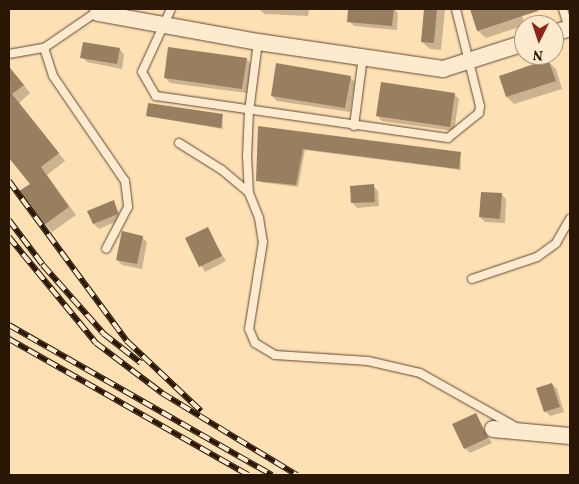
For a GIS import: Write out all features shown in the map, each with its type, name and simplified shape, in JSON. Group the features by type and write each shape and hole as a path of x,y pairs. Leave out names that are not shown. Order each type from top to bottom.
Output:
{"street":[{"path":"98,11 164,26 258,42 443,68 514,46"},
{"path":"493,429 570,436"}],"lane":[{"path":"171,9 142,72 156,96 354,126 448,138 454,136 478,113 471,60 456,9"},
{"path":"563,9 566,30"},
{"path":"9,54 44,48 98,11"},
{"path":"258,42 249,110 249,194 259,218 263,242 249,329 255,343 276,355 368,361 420,373 524,432"},
{"path":"44,48 53,76 125,181 128,207 106,249"},
{"path":"354,126 364,57"},
{"path":"179,142 222,170 249,194"},
{"path":"472,279 537,257 556,243 570,219"}],"building":[{"path":"348,9 394,9 392,26 347,22"},
{"path":"424,9 437,9 434,43 421,42"},
{"path":"470,9 538,9 538,11 526,15 514,15 514,19 477,31"},
{"path":"83,42 120,48 117,64 80,58"},
{"path":"168,47 247,58 242,89 164,78"},
{"path":"276,63 351,76 345,108 271,96"},
{"path":"531,65 550,65 556,81 506,97 499,76"},
{"path":"9,67 24,85 12,94 59,153 41,167 69,207 44,225 19,191 30,184 9,158"},
{"path":"381,82 455,93 450,127 376,116"},
{"path":"148,103 223,114 221,128 146,116"},
{"path":"258,126 461,152 459,169 303,149 296,185 256,181"},
{"path":"374,184 375,202 351,203 350,186"},
{"path":"481,192 502,193 500,219 479,217"},
{"path":"114,200 118,214 93,224 87,211"},
{"path":"208,227 222,256 199,267 185,238"},
{"path":"122,231 143,236 137,264 116,260"},
{"path":"552,383 560,407 544,412 536,388"},
{"path":"476,413 488,438 464,449 452,424"}],"railway":[{"path":"9,181 127,341 201,411"},
{"path":"9,220 43,265 104,334 141,363"},
{"path":"9,237 96,343 162,393 297,475"},
{"path":"9,325 272,475"},
{"path":"9,339 248,475"}]}
